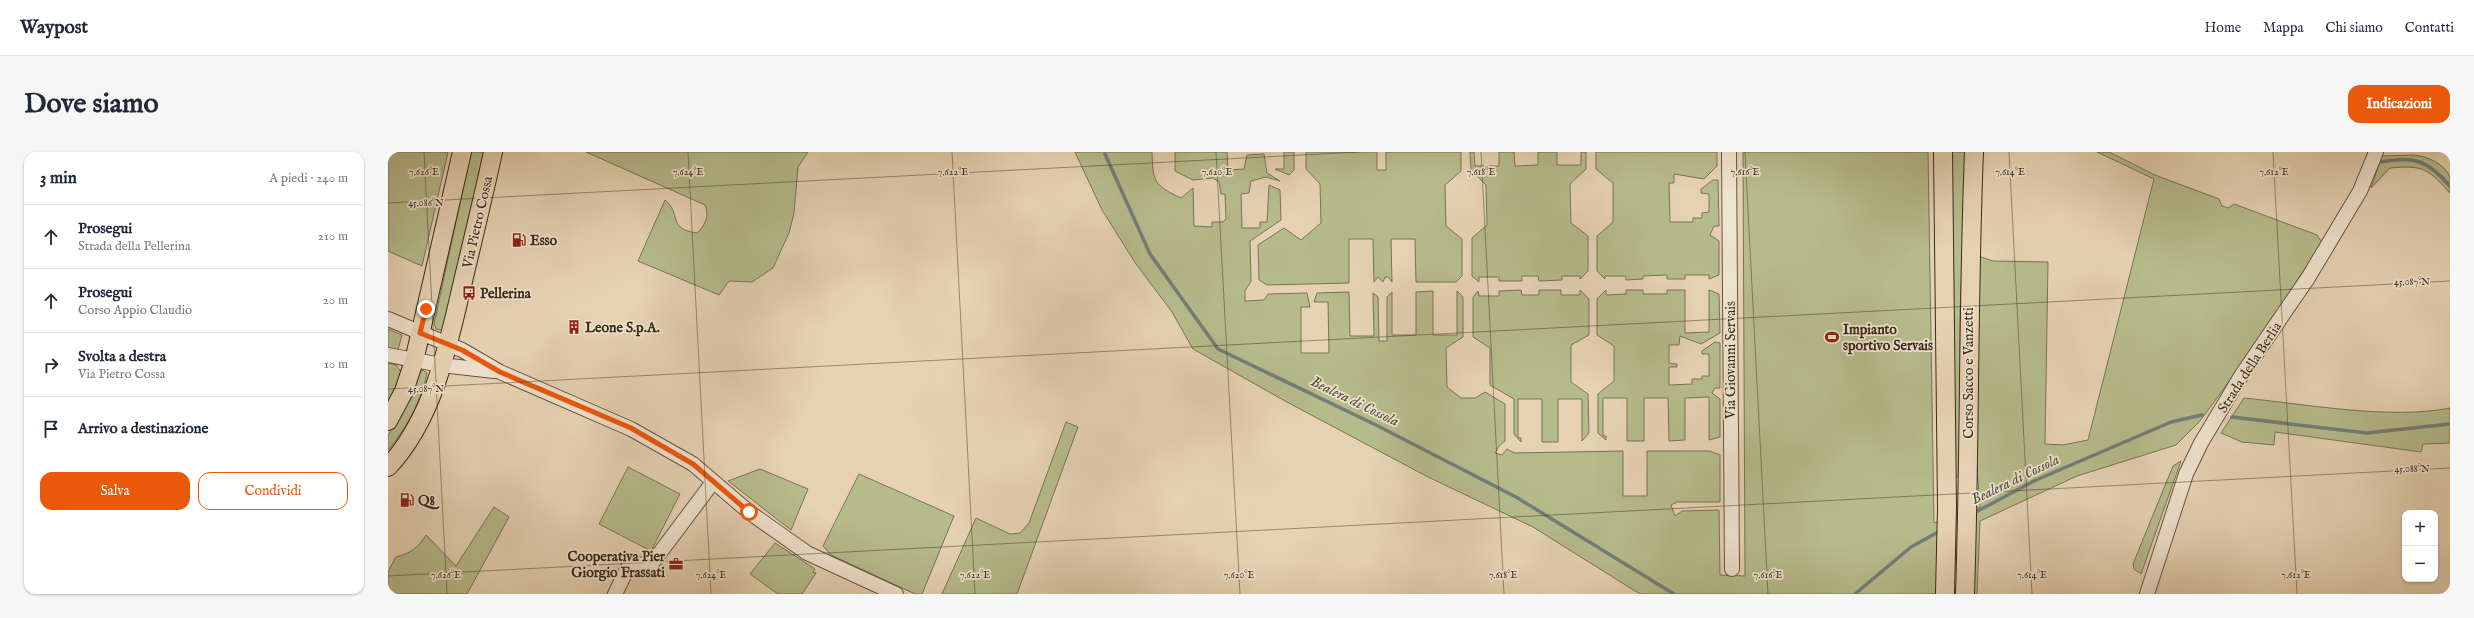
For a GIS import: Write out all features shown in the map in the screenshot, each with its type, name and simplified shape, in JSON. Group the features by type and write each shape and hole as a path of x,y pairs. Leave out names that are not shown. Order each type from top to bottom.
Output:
{"main road":[{"path":"388,421 404,391 414,361 462,152"},
{"name":"Via Pietro Cossa","path":"388,467 405,447 426,408 441,365 493,152"},
{"name":"Corso Sacco e Vanzetti","path":"1943,152 1948,507 1945,594"},
{"name":"Corso Sacco e Vanzetti","path":"1965,594 1968,505 1969,271 1974,152"}],"street":[{"name":"Via Giovanni Servais","path":"1729,152 1732,569"},
{"name":"Strada della Berlia","path":"2147,594 2186,474 2202,443 2237,382 2308,278 2360,191 2376,152"},
{"path":"388,319 447,344 500,372 631,428 693,464 749,512 807,552 896,594"},
{"path":"388,355 414,361 500,372"},
{"path":"615,594 630,563 650,566 713,482"}],"green space":[{"path":"394,152 448,152 422,266 388,251 388,158"},
{"path":"471,152 485,152 445,328 441,330 436,329 434,324"},
{"path":"586,152 808,152 798,167 794,213 789,233 773,268 752,282 729,281 719,295 638,261 665,200 673,210 678,224 688,231 697,233 706,220 707,213 705,205"},
{"path":"1075,152 1152,152 1153,170 1156,181 1165,189 1181,198 1193,188 1194,226 1212,227 1212,222 1223,222 1226,219 1225,194 1221,194 1219,182 1213,178 1193,180 1175,171 1175,152 1227,152 1228,170 1244,169 1247,155 1264,154 1267,173 1280,181 1266,177 1251,181 1249,193 1241,194 1242,228 1260,228 1260,222 1267,222 1269,185 1280,190 1281,220 1250,241 1251,281 1245,291 1245,301 1264,300 1268,294 1307,293 1310,307 1301,307 1301,353 1329,353 1328,302 1314,302 1317,293 1349,292 1350,336 1374,336 1373,293 1378,297 1379,341 1387,341 1387,297 1392,292 1392,335 1416,335 1416,292 1433,291 1433,335 1457,335 1457,291 1463,297 1463,337 1446,348 1447,387 1461,398 1475,398 1485,392 1505,404 1505,441 1499,446 1495,453 1502,455 1507,449 1514,453 1623,451 1623,496 1647,496 1647,451 1710,451 1720,455 1720,502 1677,502 1671,505 1675,516 1682,511 1719,510 1720,575 1745,576 1743,152 1928,152 1934,523 1980,507 1976,444 1978,256 1993,261 2048,262 2045,444 2063,445 2088,440 2154,179 2097,152 2109,152 2155,175 2219,199 2222,206 2228,208 2234,204 2317,235 2321,241 2320,246 2239,368 2200,421 2176,445 2077,476 1980,521 1977,594 1641,594 1533,527 1428,477 1285,401 1193,349 1172,312 1136,264 1102,210"},
{"path":"1284,152 1294,152 1294,170 1289,175 1275,169 1284,169"},
{"path":"1306,152 1377,152 1377,170 1386,170 1386,152 1461,152 1461,171 1445,185 1446,226 1462,239 1462,276 1456,282 1416,282 1415,239 1391,239 1392,282 1388,277 1385,277 1383,282 1378,277 1374,282 1373,239 1349,239 1349,283 1267,285 1259,280 1258,245 1284,228 1301,240 1321,223 1320,184 1306,169"},
{"path":"1470,152 1474,152 1475,166 1499,166 1499,152 1514,152 1515,166 1538,165 1538,152 1557,152 1557,165 1581,165 1581,152 1586,152 1586,169 1570,184 1571,223 1588,236 1588,271 1580,279 1580,276 1562,276 1562,280 1539,281 1538,276 1522,276 1522,281 1499,281 1499,277 1479,277 1479,282 1472,276 1472,238 1487,225 1486,185 1471,170"},
{"path":"1596,152 1717,152 1717,166 1704,179 1674,174 1674,183 1669,183 1670,222 1693,222 1693,218 1702,218 1702,213 1709,212 1709,194 1701,193 1701,189 1713,180 1718,180 1719,226 1714,226 1710,235 1719,241 1719,275 1709,279 1709,275 1685,275 1685,279 1667,279 1667,275 1643,276 1643,279 1626,280 1626,276 1605,276 1605,279 1597,271 1597,236 1613,222 1613,183 1596,169"},
{"path":"1951,152 1967,152 1960,312 1960,477 1953,477"},
{"path":"2413,155 2434,161 2444,168 2450,177 2450,193 2436,179 2424,170 2411,167 2390,168 2371,188 2382,156"},
{"path":"1521,290 1522,295 1539,295 1539,290 1561,290 1561,295 1580,295 1580,290 1589,299 1589,335 1571,345 1571,382 1588,394 1589,433 1582,441 1582,399 1558,399 1558,442 1542,442 1542,399 1518,399 1518,437 1521,438 1521,442 1514,434 1514,399 1490,385 1490,348 1473,337 1473,297 1478,291 1479,296 1499,296 1499,291"},
{"path":"1606,290 1606,295 1626,294 1626,290 1643,290 1643,294 1667,294 1667,290 1685,290 1685,333 1709,332 1709,290 1719,294 1720,333 1701,344 1680,336 1679,345 1669,345 1669,363 1677,364 1677,367 1669,367 1669,385 1692,384 1692,379 1702,379 1702,376 1709,376 1709,354 1702,354 1702,351 1715,342 1720,343 1720,388 1715,388 1712,393 1720,399 1720,437 1709,440 1709,397 1685,398 1685,440 1669,441 1668,398 1644,398 1644,441 1627,441 1627,398 1603,398 1603,436 1606,436 1606,440 1598,433 1598,394 1614,381 1614,346 1597,335 1597,299"},
{"path":"388,329 402,335 398,350 388,348"},
{"path":"388,363 396,365 402,373 388,404"},
{"path":"423,370 427,373 417,404 407,424 388,450 388,435 400,417 420,372"},
{"path":"2244,398 2375,412 2427,411 2450,408 2450,443 2423,444 2421,452 2275,432 2274,445 2242,442 2221,433"},
{"path":"1066,422 1078,427 1017,594 942,594 976,518 1010,534 1020,533 1029,523"},
{"path":"2181,461 2141,574 2134,569 2133,564 2173,466"},
{"path":"628,467 680,494 651,551 599,524"},
{"path":"760,469 808,489 791,530 728,481"},
{"path":"859,474 954,516 922,594 915,594 831,555 823,546"},
{"path":"494,507 509,517 467,594 388,594 388,572 396,557 406,554 414,549 426,535 456,566"},
{"path":"775,543 815,569 813,572 816,573 802,594 778,594 750,574"}],"waterway":[{"name":"Bealera di Cossola","path":"1105,154 1150,254 1218,349 1376,425 1516,497 1674,594"},
{"path":"2381,162 2403,159 2420,162 2435,171 2450,186"},
{"name":"Bealera di Cossola","path":"1972,514 2036,480 2171,422 2202,415"},
{"name":"Bealera di Cossola","path":"2232,417 2367,433 2450,424"},
{"name":"Bealera di Cossola","path":"1855,594 1911,547 1940,531"}],"place":[{"name":"Esso","path":"519,240"},
{"name":"Pellerina","path":"469,293"},
{"name":"Leone S.p.A.","path":"574,327"},
{"name":"Impianto sportivo Servais","path":"1832,337"},
{"name":"Q8","path":"407,500"},
{"name":"Cooperativa Pier Giorgio Frassati","path":"676,564"}],"route":[{"path":"426,309 420,333 462,350 500,372 631,428 693,464 749,512"}]}
